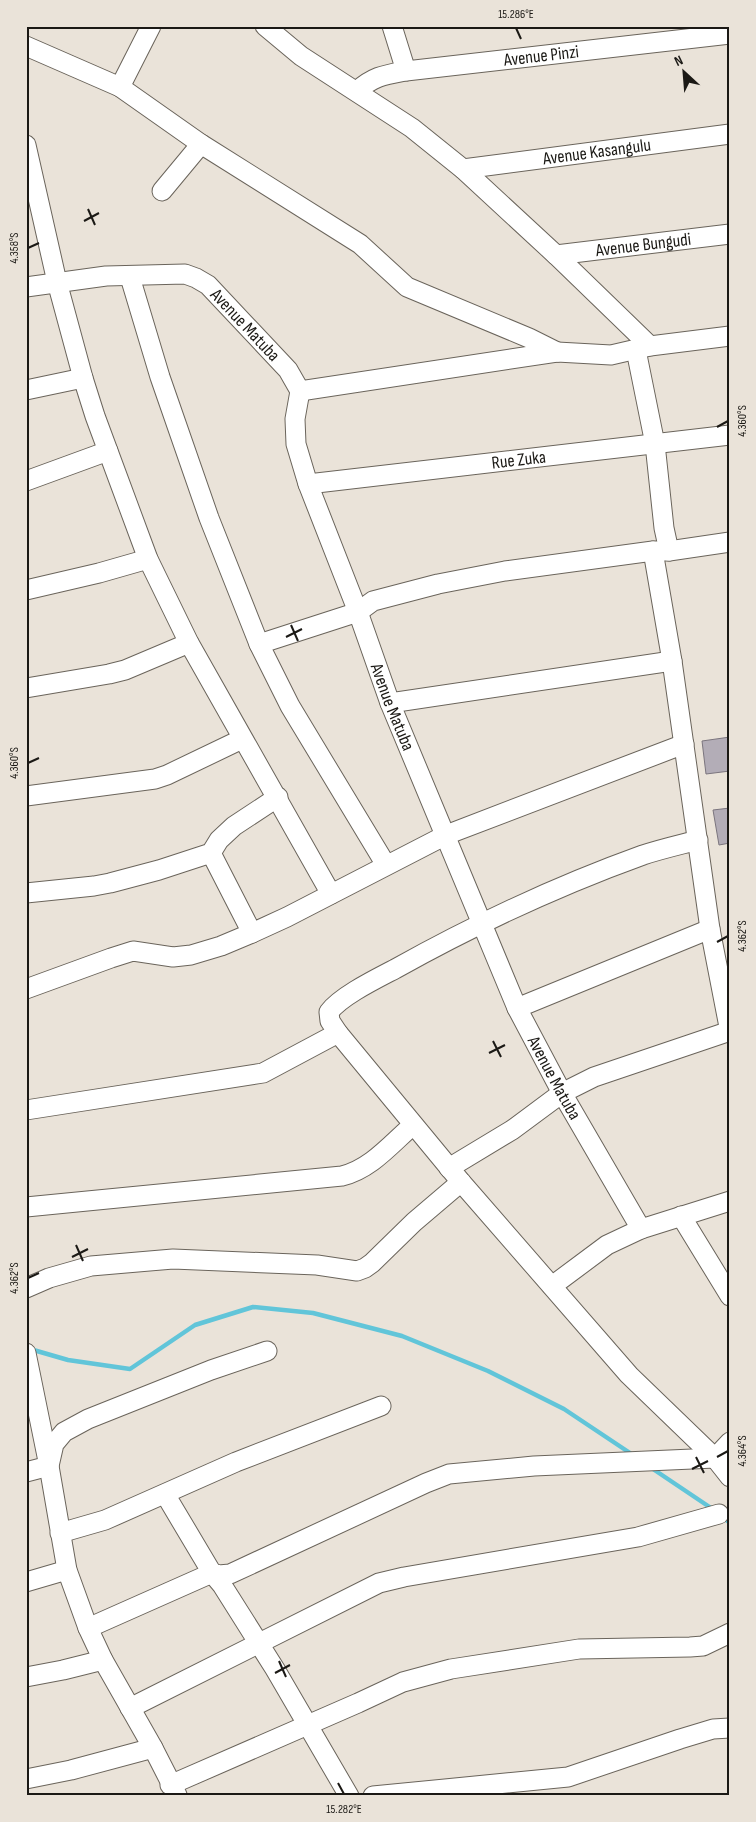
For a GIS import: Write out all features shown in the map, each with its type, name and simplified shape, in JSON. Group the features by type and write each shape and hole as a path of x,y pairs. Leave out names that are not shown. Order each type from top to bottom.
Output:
{"street":[{"path":"120,87 151,26"},
{"path":"26,1288 49,1278 91,1266 173,1259 317,1265 357,1271 372,1263 414,1222 455,1175 562,1093 594,1077 730,1032 710,929 672,661 661,551 664,528 643,348 556,255 463,169 412,128 301,56 265,26"},
{"path":"392,26 406,71"},
{"name":"Avenue Pinzi","path":"357,91 369,81 384,75 406,71 730,34"},
{"path":"26,46 120,87 201,144 360,244 407,287 529,338 557,352"},
{"name":"Avenue Kasangulu","path":"463,169 730,134"},
{"path":"162,191 201,144"},
{"path":"26,145 30,182 83,378 148,559 189,643 332,894"},
{"name":"Avenue Bungudi","path":"556,255 730,234"},
{"name":"Avenue Matuba","path":"26,287 106,276 130,277 185,274 208,286 288,370 300,391 295,419 296,444 308,484 358,612 390,703 517,1008 562,1093 641,1229"},
{"path":"130,277 160,377 209,518 258,644 290,706 386,865"},
{"path":"300,391 557,352 611,355 643,348 730,336"},
{"path":"26,390 83,378"},
{"name":"Rue Zuka","path":"308,484 730,435"},
{"path":"26,481 108,451"},
{"path":"258,644 358,612 373,601 438,584 505,572 730,542"},
{"path":"26,590 99,573 148,559"},
{"path":"26,688 125,670 189,643"},
{"path":"390,703 672,661"},
{"path":"26,796 167,775 242,739"},
{"path":"26,989 134,951 173,957 191,955 221,946 332,894 446,835 684,744"},
{"path":"26,893 102,884 159,870 210,853 219,840 234,826 278,797"},
{"path":"698,840 644,855 588,876 482,923 390,971 335,1004 329,1012 330,1021 338,1033 455,1175 629,1375 715,1458 730,1477"},
{"path":"210,853 252,933"},
{"path":"517,1008 710,929"},
{"path":"26,1110 263,1073 338,1033"},
{"path":"26,1207 354,1173 367,1166 413,1125"},
{"path":"552,1286 607,1245 641,1229 730,1201"},
{"path":"681,1216 730,1296"},
{"path":"49,1466 54,1444 64,1432 88,1419 211,1370 267,1351"},
{"path":"28,1358 67,1570 88,1628 103,1660 153,1748 174,1790 307,1725 404,1682 450,1669 579,1649 703,1646 730,1633"},
{"path":"60,1533 105,1520 236,1462 381,1406"},
{"path":"88,1628 212,1573 219,1575 230,1574 449,1474 534,1466 715,1458 730,1442"},
{"path":"26,1472 49,1466"},
{"path":"165,1494 212,1573 222,1585 259,1644 349,1796"},
{"path":"130,1708 379,1583 404,1577 638,1538 720,1514"},
{"path":"26,1582 67,1570"},
{"path":"26,1677 103,1660"},
{"path":"373,1796 568,1777 713,1729 730,1728"},
{"path":"26,1779 71,1770 153,1748"}],"building":[{"path":"730,737 730,771 706,774 702,741"},
{"path":"730,808 730,843 719,845 713,810"}],"waterway":[{"path":"30,1349 68,1360 130,1369 195,1325 253,1307 313,1313 402,1336 488,1371 564,1409 633,1455"},
{"path":"650,1467 714,1510"},
{"path":"722,1516 730,1523"}]}
